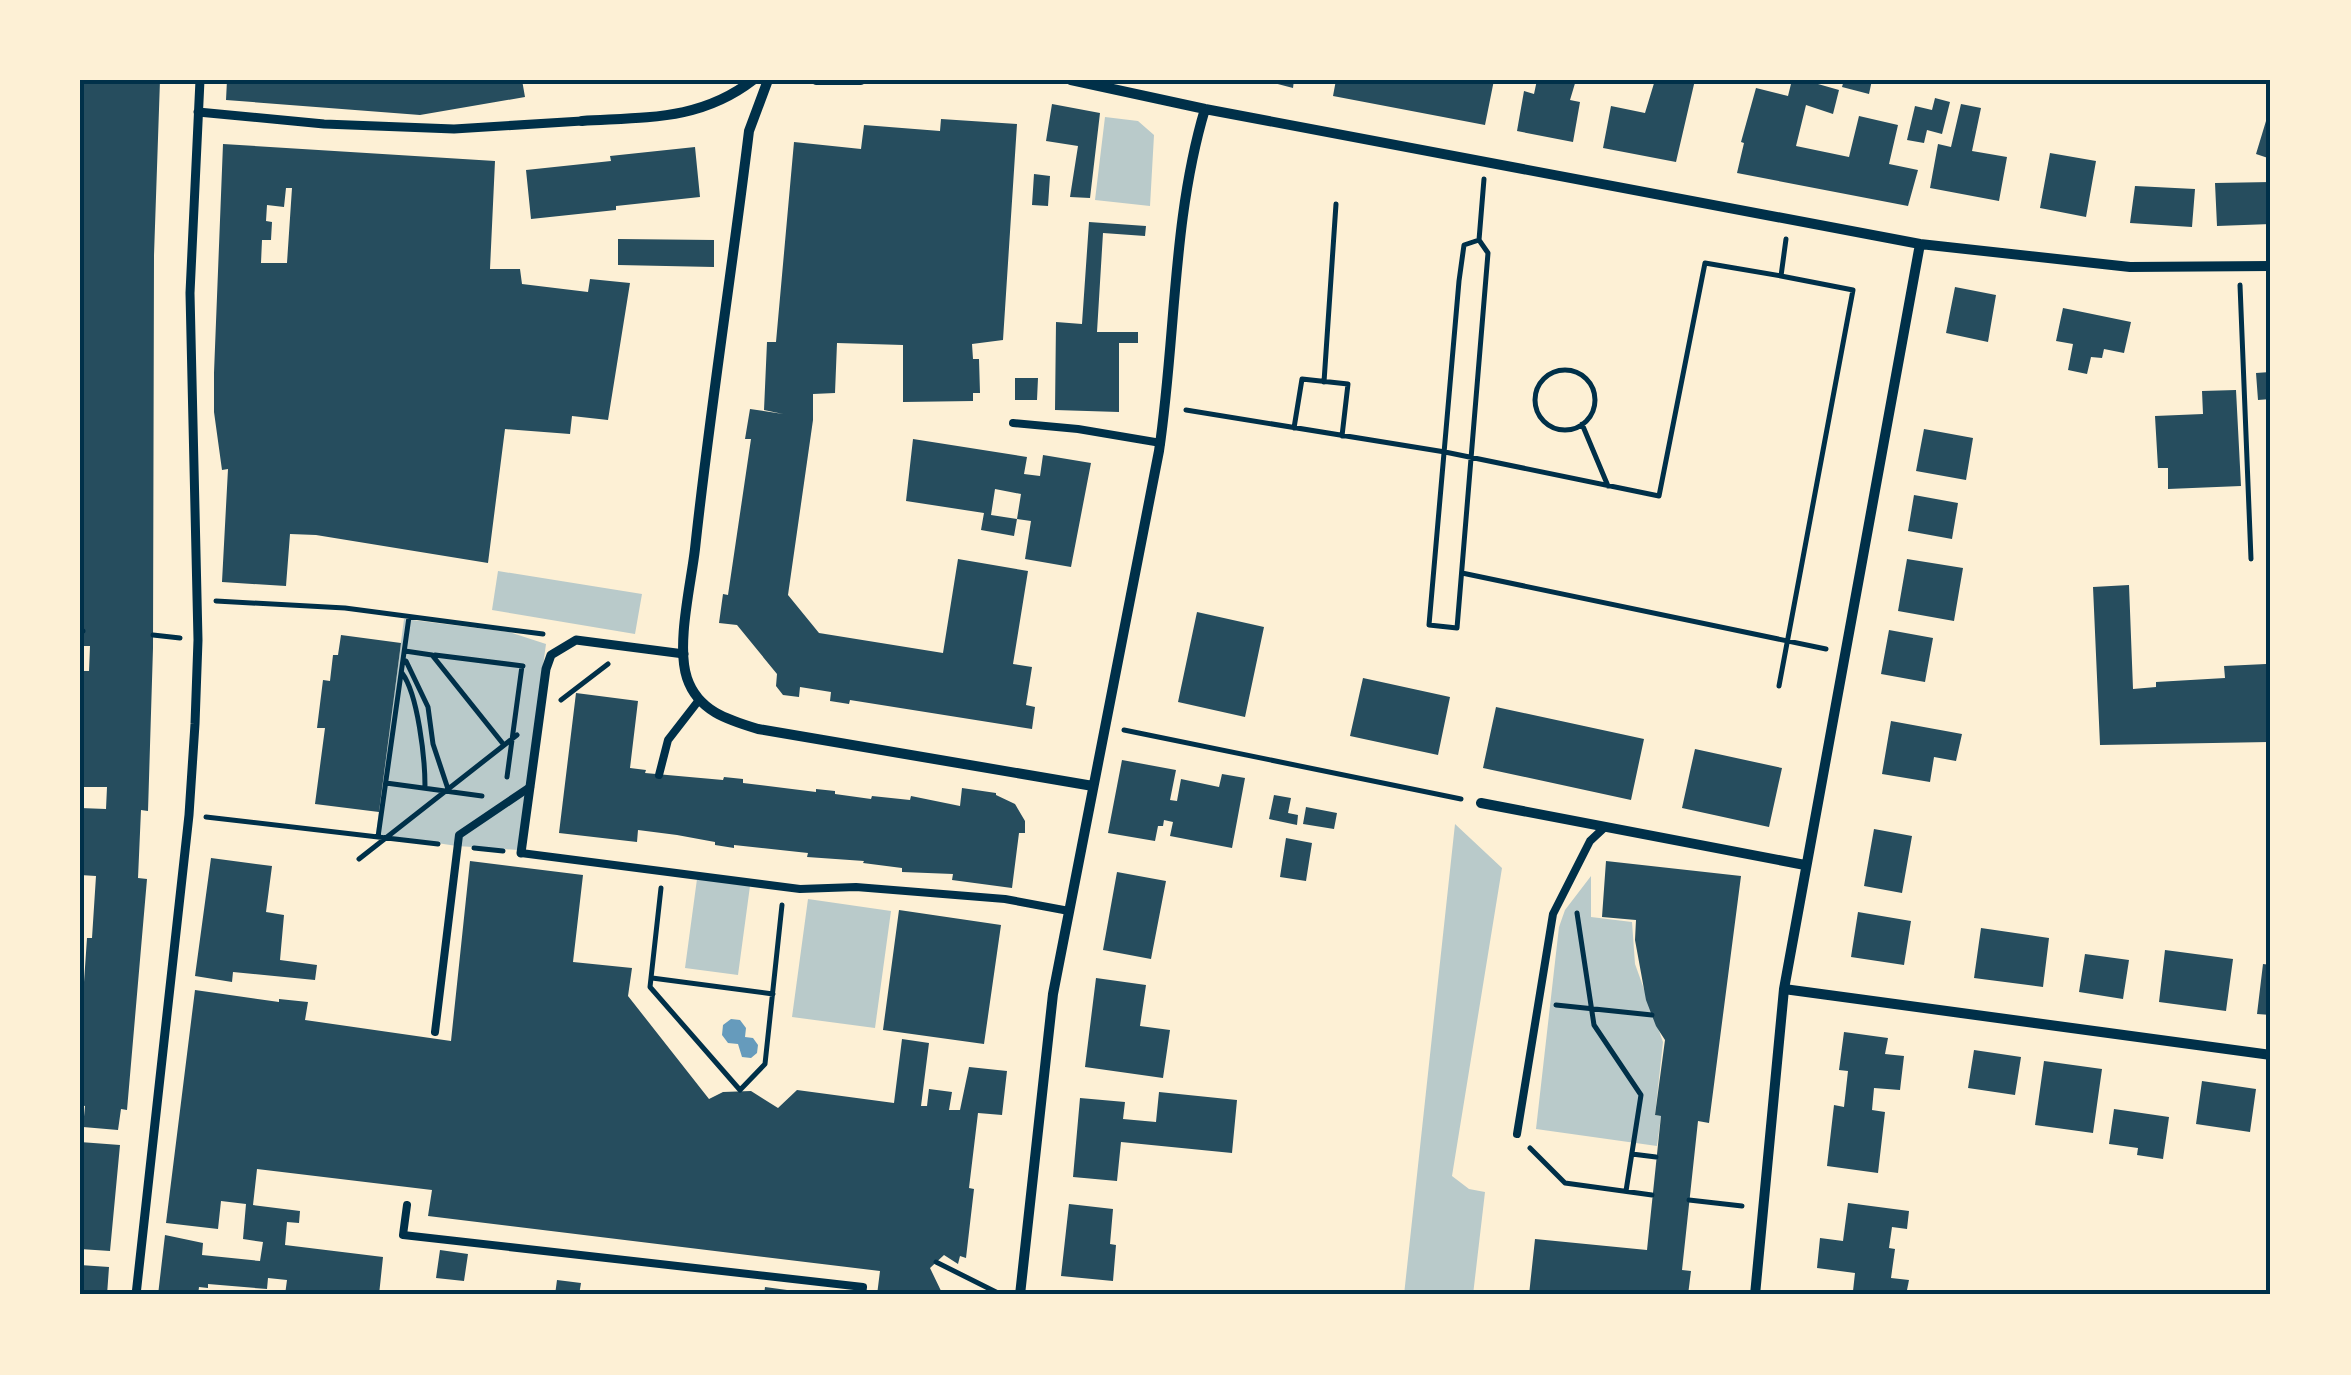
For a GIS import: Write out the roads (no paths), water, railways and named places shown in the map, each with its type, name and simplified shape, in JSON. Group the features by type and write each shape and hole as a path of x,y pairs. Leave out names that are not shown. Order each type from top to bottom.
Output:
{"street":[{"path":"136,1295 190,815 198,640 190,293 200,80"},
{"path":"198,112 324,124 454,129 685,114 730,97 753,80"},
{"path":"768,80 750,132 702,480 684,654 687,678 699,700 714,714 758,729 1094,786"},
{"path":"816,80 861,80"},
{"path":"1072,80 1789,222 1920,244 2130,268 2271,266"},
{"path":"1020,1295 1046,1042 1160,442 1184,192 1206,109"},
{"path":"1755,1295 1784,989 1920,244"},
{"path":"521,853 546,670 552,655 576,640 684,654"},
{"path":"1481,803 1804,865"},
{"path":"1784,989 2271,1056"}],"lane":[{"path":"1013,423 1078,428 1160,442"},
{"path":"659,775 668,740 699,700"},
{"path":"435,1032 460,835 530,783"},
{"path":"1517,1134 1553,914 1590,841 1604,827"},
{"path":"521,853 784,887 893,890 1004,900 1069,911"},
{"path":"407,1205 403,1235 862,1288 862,1295"}],"water":[{"path":"731,1019 740,1020 746,1028 745,1037 753,1038 758,1045 751,1058 742,1057 738,1044 728,1043 722,1035 723,1025"}]}
